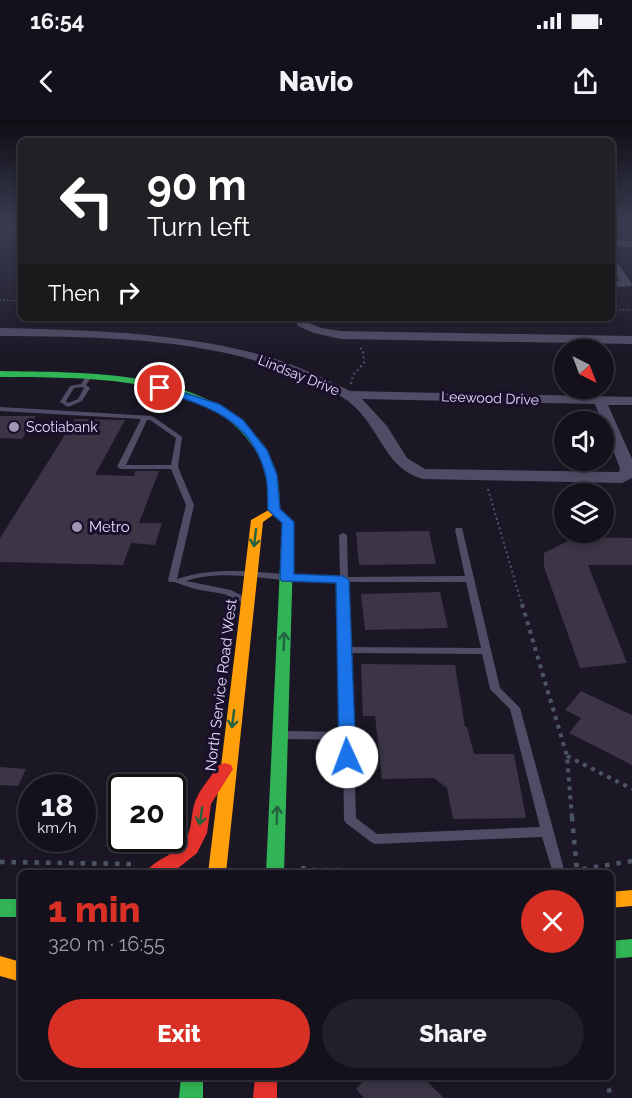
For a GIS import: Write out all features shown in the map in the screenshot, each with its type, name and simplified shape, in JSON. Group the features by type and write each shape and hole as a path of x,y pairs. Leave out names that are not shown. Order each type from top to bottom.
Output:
{"street":[{"path":"617,269 629,284"},
{"path":"301,321 302,324 318,331 341,334 632,340"},
{"name":"Lindsay Drive","path":"0,332 149,336 230,349 294,371 348,395 382,428 397,457 405,467 423,474 622,477 627,474 628,468 600,401"},
{"path":"0,374 86,381 130,380 165,389 216,406 251,435 261,450 272,475 274,510 288,522 275,869"},
{"name":"Leewood Drive","path":"348,395 632,401"},
{"name":"North Service Road West","path":"217,870 257,520 274,510"},
{"path":"161,870 191,848 198,833 203,803 228,765"},
{"path":"614,900 632,898"},
{"path":"0,908 18,908"},
{"path":"614,950 632,948"},
{"path":"0,956 18,957"},
{"path":"0,966 18,971"},
{"path":"265,1098 266,1080"}],"lane":[{"path":"0,409 152,418 179,437 174,467 190,505 172,580"},
{"path":"145,418 121,467 174,467"},
{"path":"459,530 495,689 515,708 558,870"},
{"path":"343,535 346,736 350,820 375,839 547,832"},
{"path":"247,603 224,589 189,586 178,580 192,574 343,580 470,579"},
{"path":"345,650 487,651"},
{"path":"281,735 346,736"}],"path":[{"path":"0,300 18,301"},
{"path":"615,310 632,310"},
{"path":"341,334 363,351 364,363 353,375 348,395"},
{"path":"484,475 567,756 578,870"},
{"path":"567,756 632,789"},
{"path":"583,870 632,861"},
{"path":"0,862 136,864"},
{"path":"275,869 316,870"},
{"path":"607,1080 611,1098"}],"building":[{"path":"0,416 36,416 22,439 0,438"},
{"path":"75,419 125,420 95,475 134,476 135,471 159,471 139,523 162,523 155,545 131,543 123,565 0,562 0,538"},
{"path":"429,531 436,564 359,565 356,532"},
{"path":"614,538 632,538 632,565 588,565 627,663 580,668 544,567 544,553 564,543 614,543"},
{"path":"440,592 448,628 365,630 361,594"},
{"path":"361,664 455,665 465,727 467,727 474,754 514,754 526,818 453,819 447,788 434,778 382,779 375,716 363,716"},
{"path":"581,691 632,715 632,765 569,733 581,718 565,710"},
{"path":"0,767 26,769 24,774 18,774 18,786 0,785"},
{"path":"364,1080 425,1080 444,1098 364,1098 356,1089"}],"traffic: fast":[{"path":"0,374 112,379 152,384 189,395 223,411 250,433 268,464 274,510 288,522 275,870"},
{"path":"0,908 18,908"},
{"path":"614,950 632,948"},
{"path":"191,1098 192,1080"}],"traffic: slow":[{"path":"217,870 257,520 274,510"},
{"path":"614,900 632,898"},
{"path":"0,966 18,971"}],"traffic: jam":[{"path":"161,870 191,848 198,833 203,803 225,769"},
{"path":"265,1098 266,1080"}],"place":[{"name":"Scotiabank","path":"14,427"},
{"name":"Metro","path":"77,527"}],"route":[{"path":"160,388 194,397 216,406 251,435 268,463 272,475 274,510 288,522 287,578 343,580 347,757"}]}
